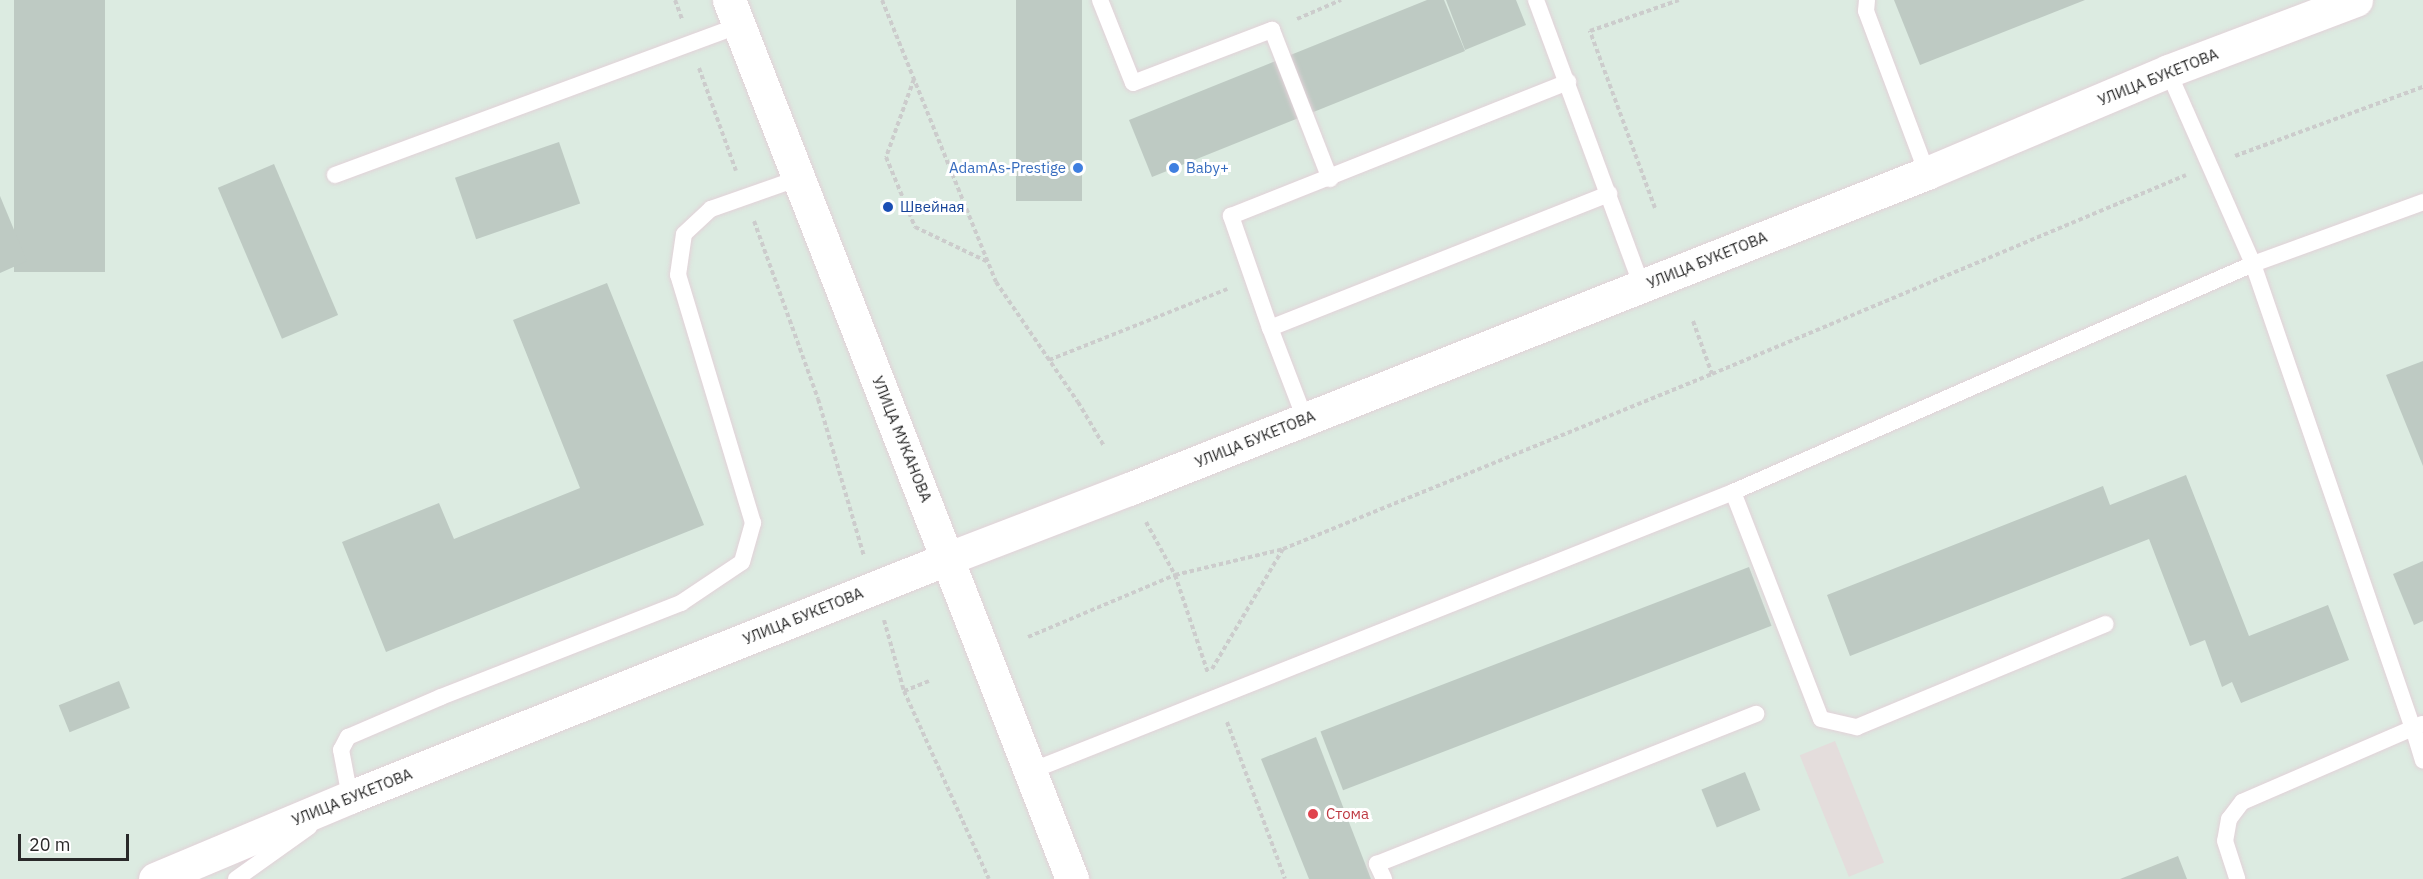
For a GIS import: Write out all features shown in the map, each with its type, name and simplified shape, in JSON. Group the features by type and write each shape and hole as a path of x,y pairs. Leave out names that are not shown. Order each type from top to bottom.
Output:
{"street":[{"name":"УЛИЦА БУКЕТОВА","path":"155,879 350,797 949,558 1927,173 2168,71 2356,0"},
{"name":"УЛИЦА МУКАНОВА","path":"734,13 949,558 1072,879"}],"lane":[{"path":"1100,0 1133,83 1272,30 1330,179"},
{"path":"1536,0 1642,286"},
{"path":"1867,0 1866,10 1927,173"},
{"path":"335,175 734,13"},
{"path":"2168,71 2253,264 2418,726 2423,760"},
{"path":"1305,419 1231,216 1330,179 1568,82"},
{"path":"236,879 350,797 341,750 348,737 441,697 681,603 742,562 753,523 678,275 684,234 711,209 799,178"},
{"path":"1270,328 1609,194"},
{"path":"1030,771 1219,698 1733,492 2253,264 2423,202"},
{"path":"1733,492 1821,719 1857,727 2106,624"},
{"path":"1384,879 1377,864 1756,714"},
{"path":"2237,879 2225,841 2229,819 2242,802 2418,726"}],"path":[{"path":"882,0 996,282 1104,446"},
{"path":"1272,30 1341,0"},
{"path":"1655,208 1590,31 1679,0"},
{"path":"914,79 886,157 915,227 988,262"},
{"path":"1028,637 1175,575 1283,549 1712,374 2209,165 2423,87"},
{"path":"1049,360 1253,279"},
{"path":"1693,321 1712,374"},
{"path":"818,399 904,691 989,879"},
{"path":"1146,522 1175,575 1209,675 1285,879"},
{"path":"1209,675 1283,549"},
{"path":"904,691 929,681"}],"shaded area":[{"path":"1835,741 1884,862 1849,877 1800,755"}],"building":[{"path":"14,0 105,0 105,272 14,272"},
{"path":"1016,0 1082,0 1082,201 1016,201"},
{"path":"1427,0 1444,0 1465,51 1152,177 1129,120"},
{"path":"1446,0 1516,0 1526,25 1465,50"},
{"path":"1894,0 2085,0 1920,65"},
{"path":"559,142 580,203 476,239 455,178"},
{"path":"274,164 338,315 282,339 218,188"},
{"path":"0,196 27,261 0,273"},
{"path":"607,283 704,525 386,652 342,542 439,503 454,539 580,488 513,320"},
{"path":"2423,361 2423,466 2386,375"},
{"path":"2186,475 2249,636 2328,605 2349,660 2241,703 2232,682 2222,687 2205,640 2190,646 2149,539 1850,656 1827,595 2103,486 2110,505"},
{"path":"2423,561 2423,621 2414,625 2393,574"},
{"path":"1749,567 1772,626 1343,790 1320,731"},
{"path":"119,681 130,708 70,732 59,705"},
{"path":"1316,737 1371,879 1309,879 1261,759"},
{"path":"1745,772 1760,810 1717,828 1701,790"},
{"path":"2178,856 2187,879 2120,879"}],"place":[{"name":"AdamAs-Prestige","path":"1078,168"},
{"name":"Baby+","path":"1174,168"},
{"name":"Швейная","path":"888,207"},
{"name":"Стома","path":"1313,814"}]}
